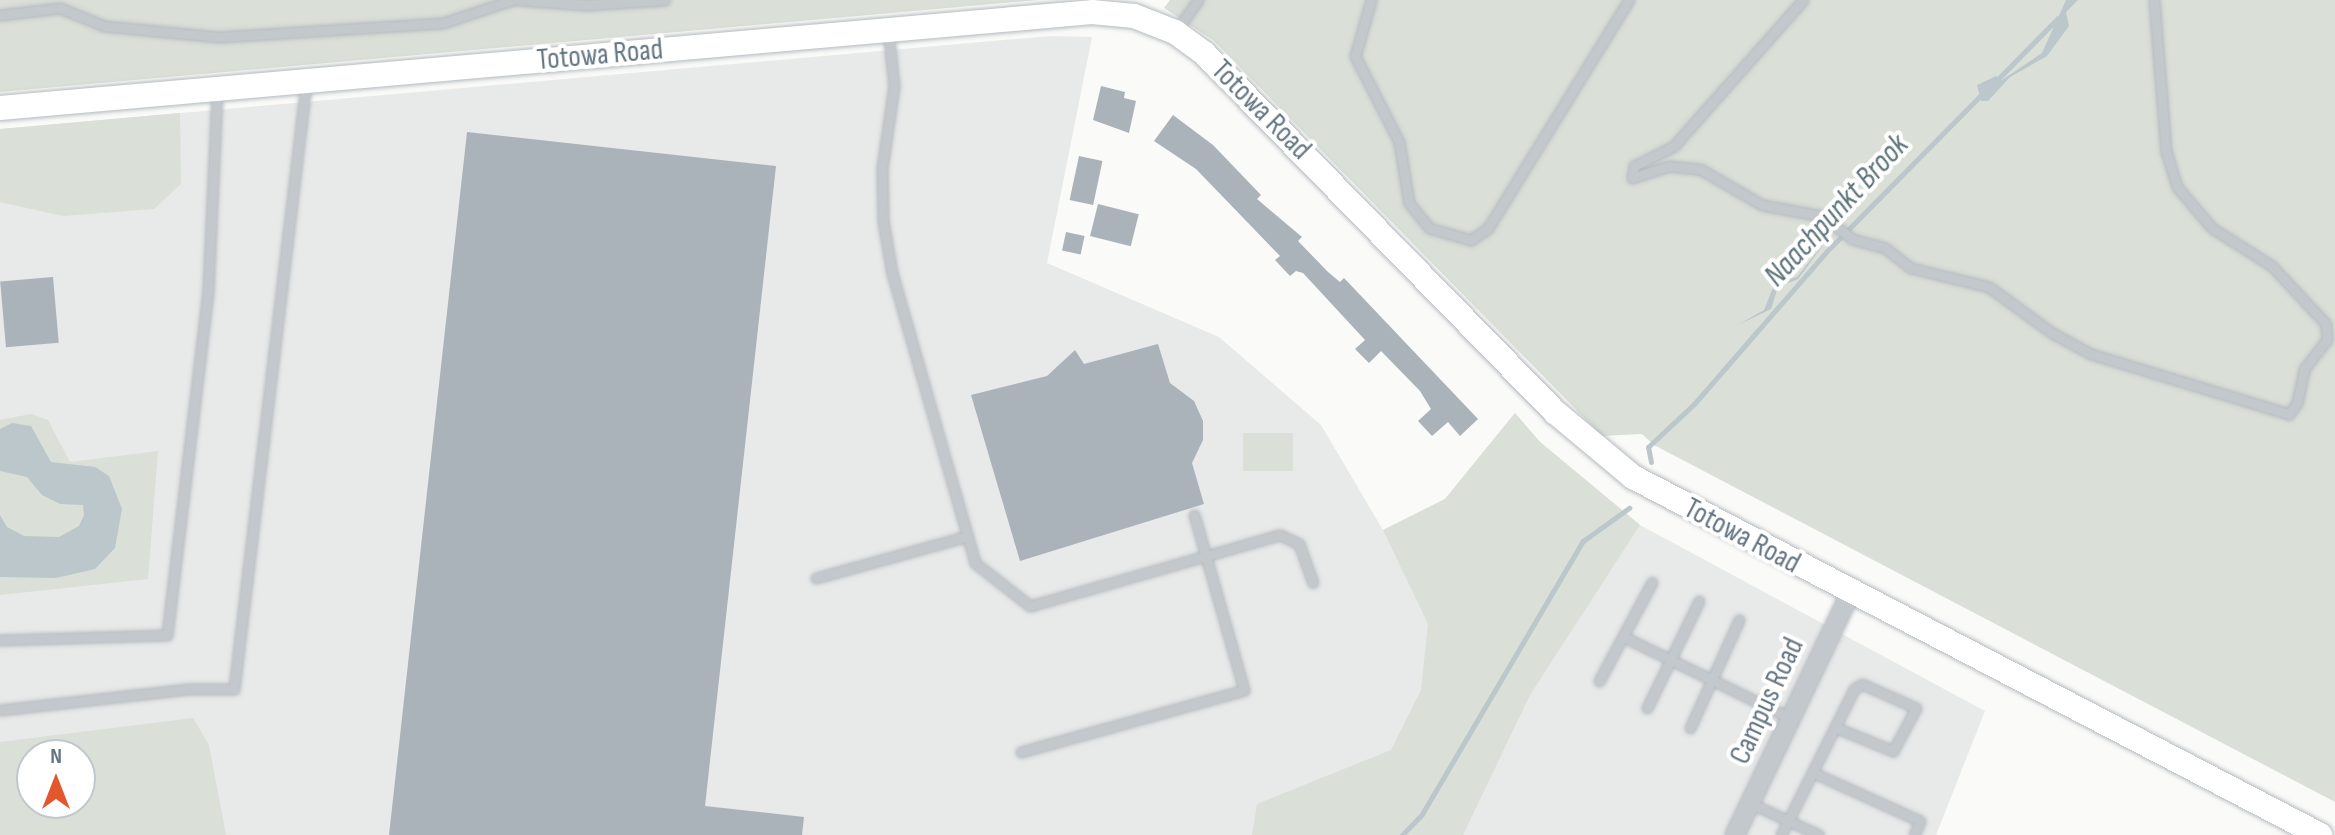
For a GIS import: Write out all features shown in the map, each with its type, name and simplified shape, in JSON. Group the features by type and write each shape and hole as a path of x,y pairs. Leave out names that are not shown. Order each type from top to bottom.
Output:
{"main road":[{"name":"Totowa Road","path":"0,108 1092,12 1134,16 1175,32 1205,54 1534,391 1612,462 1743,538 2320,835"}],"street":[{"name":"Campus Road","path":"1735,835 1851,592"}],"lane":[{"path":"0,15 60,8 104,26 219,37 443,23 512,0"},
{"path":"519,0 586,5 665,0"},
{"path":"1175,32 1198,0"},
{"path":"1371,0 1355,56 1399,142 1409,203 1429,228 1471,240 1488,228 1629,0"},
{"path":"1803,0 1674,146 1634,166 1631,175 1638,180 1669,166 1689,166 1762,205 1809,212 1837,225 1850,238 1885,248 1911,268 1989,287 2052,333 2091,354 2207,386 2280,414 2295,409 2300,377 2327,340 2326,324 2272,266 2212,228 2177,187 2166,152 2154,0"},
{"path":"888,30 894,86 882,168 883,221 892,273 975,563 1030,606 1280,535 1299,544 1313,583"},
{"path":"0,710 186,689 234,689 306,81"},
{"path":"0,640 167,635 207,306 217,89"},
{"path":"1021,752 1244,690 1194,515"},
{"path":"816,578 967,536"},
{"path":"1599,681 1652,582"},
{"path":"1647,708 1699,601"},
{"path":"1690,728 1739,620"},
{"path":"1624,637 1790,718"},
{"path":"1781,835 1854,689 1862,684 1916,708 1893,751 1837,728"},
{"path":"1814,773 1920,821 1914,835"},
{"path":"1750,803 1819,835"}],"shaded area":[{"path":"0,0 1039,0 0,92"},
{"path":"1170,0 2335,0 2335,802 1654,445 1642,434 1602,436 1213,40 1164,8"},
{"path":"2066,0 2078,0 2066,12 2069,26 2047,56 2010,77 1988,101 1981,101 1977,85 1996,76 2002,80 2042,53"},
{"path":"1050,36 1092,37 1047,263 1219,337 1321,425 1383,530 1445,499 1515,413 1540,442 1640,525 1985,711 1936,835 0,835 0,129"},
{"path":"180,113 181,184 154,209 63,216 0,202 0,129"},
{"path":"1835,229 1798,279 1778,287 1771,309 1738,325 1764,310 1775,283 1797,277"},
{"path":"1515,413 1540,442 1640,525 1530,695 1463,835 1252,835 1257,804 1391,750 1421,690 1428,624 1383,530 1445,499"},
{"path":"31,414 48,420 70,462 158,451 148,579 0,595 0,420"},
{"path":"12,423 31,426 51,462 95,467 109,476 122,509 115,548 95,569 56,578 0,577 0,515 7,527 24,536 59,537 79,526 84,515 83,505 60,504 42,495 27,477 0,471 0,429"},
{"path":"1243,433 1293,433 1293,471 1243,471"},
{"path":"193,718 209,745 226,835 0,835 0,742 16,740 16,819 96,819 96,739 24,739"}],"building":[{"path":"1101,86 1125,92 1124,98 1136,101 1129,133 1093,120"},
{"path":"1173,115 1213,145 1261,195 1257,199 1302,237 1298,241 1328,272 1340,282 1344,278 1478,419 1460,436 1448,422 1432,436 1418,421 1431,409 1420,391 1381,351 1369,363 1355,349 1365,340 1303,273 1296,271 1290,276 1275,260 1280,256 1196,169 1154,141"},
{"path":"467,132 776,166 705,806 804,817 802,835 389,835"},
{"path":"1079,156 1102,161 1093,205 1070,200"},
{"path":"1098,204 1139,214 1131,246 1090,236"},
{"path":"1066,232 1085,236 1081,255 1062,251"},
{"path":"53,277 59,343 6,347 0,282"},
{"path":"1158,344 1170,383 1194,401 1203,421 1203,440 1192,463 1204,504 1020,561 971,395 1047,376 1075,350 1084,364"}],"waterway":[{"name":"Naachpunkt Brook","path":"1995,82 2058,18"},
{"name":"Naachpunkt Brook","path":"1651,462 1648,447 1694,404 1826,252 1982,94"},
{"name":"Naachpunkt Brook","path":"1402,835 1422,814 1583,541 1629,508"}]}
